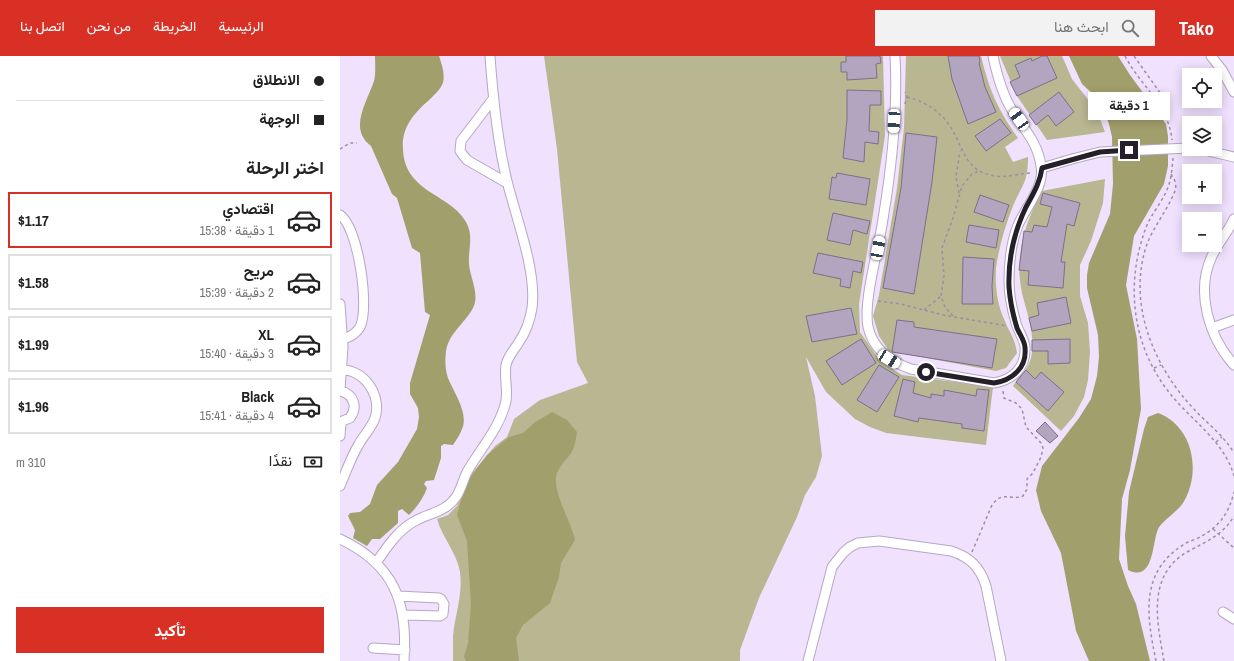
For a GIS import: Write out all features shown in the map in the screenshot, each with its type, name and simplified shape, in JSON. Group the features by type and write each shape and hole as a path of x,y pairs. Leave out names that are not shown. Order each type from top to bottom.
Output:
{"lane":[{"path":"376,563 400,533 415,521 442,510 456,497 466,474 488,441 506,402 506,364 528,325 532,308 532,290 526,254 501,156 493,99 490,56"},
{"path":"895,56 894,136 883,220 868,304 868,328 880,350 899,365 911,369 984,382 1005,381 1014,376 1021,368 1024,358 1025,348 1018,329 1011,301 1009,266 1012,246 1018,226 1036,190 1042,171 1033,141 1012,110 1002,88 993,56"},
{"path":"1211,56 1222,70 1234,92"},
{"path":"493,99 461,141 460,152 467,160 507,183"},
{"path":"1042,171 1072,159 1100,152 1182,148"},
{"path":"1222,154 1232,158"},
{"path":"340,215 347,223 355,245 361,268 363,292 363,316 360,327 342,344"},
{"path":"1234,219 1212,256 1206,274 1204,298 1206,310 1218,343 1234,365"},
{"path":"340,304 342,344 340,390 345,392 352,399 354,409 350,418 340,422 340,436"},
{"path":"1212,328 1234,320"},
{"path":"340,486 359,444 375,418 377,406 375,395 370,384 356,372 342,370"},
{"path":"340,539 364,553 376,563 385,573 398,596 404,615 404,661"},
{"path":"808,661 832,567 850,547 870,541 951,551 969,559 979,570 986,586 1001,661"},
{"path":"398,596 439,598 442,599 444,604 444,611 440,616 404,615"},
{"path":"1223,612 1234,619"},
{"path":"373,648 405,650"}],"path":[{"path":"1125,56 1135,73 1158,102 1166,118 1172,143"},
{"path":"1134,56 1163,97 1166,103 1166,118"},
{"path":"907,97 925,103 941,115 954,132 960,150 968,162 979,171 999,176 1042,171"},
{"path":"340,149 350,143 358,143"},
{"path":"959,193 956,177 960,150"},
{"path":"1173,155 1171,174 1166,192 1148,223 1134,270 1133,294 1136,319 1142,342 1154,368 1167,390 1186,413 1216,442 1230,462 1234,476"},
{"path":"953,316 945,307 941,296 944,276 942,248 955,214 959,193 967,180 979,171"},
{"path":"1171,174 1175,180 1176,188 1146,248 1142,270 1140,294 1149,340 1174,385 1192,407 1222,437 1234,453"},
{"path":"923,310 941,296"},
{"path":"878,301 986,321 1018,329"},
{"path":"1154,368 1161,364"},
{"path":"969,559 992,505 996,500 1004,496 1023,496 1027,489 1027,479 1033,473 1043,453 1041,443 1026,427 1022,410 1016,403 1005,400 1002,396 1005,381"},
{"path":"1216,442 1222,437"},
{"path":"1156,661 1148,607 1151,588 1159,570 1170,556 1184,544 1213,529 1224,519 1231,506 1234,492"},
{"path":"1164,661 1156,608 1158,590 1175,561 1188,551 1218,536 1230,523 1234,516"},
{"path":"1213,529 1218,536 1234,548"}],"green space":[{"path":"544,56 883,56 885,136 859,304 860,332 880,361 902,375 993,387 986,445 886,433 855,419 826,392 806,357 815,396 822,456 816,477 805,495 797,517 759,598 740,650 740,661 453,661 453,636 460,596 461,580 456,558 439,526 437,519 448,515 457,506 468,478 495,446 507,437 514,419 540,400 588,383 577,362 557,149"},
{"path":"906,56 981,56 988,80 999,108 1018,138 1005,147 1013,162 1028,157 1026,178 1007,221 996,268 996,288 998,301 1017,353 1006,368 996,371 889,351 879,336 873,316 879,295 897,188 904,128"},
{"path":"1000,56 1062,56 1072,79 1097,111 1105,132 1047,140 1017,96"},
{"path":"1105,179 1103,203 1091,241 1080,265 1080,296 1088,323 1090,352 1088,380 1084,397 1074,416 1061,431 1013,386 1028,366 1032,350 1032,333 1020,280 1020,253 1026,227 1042,191"}],"shaded area":[{"path":"375,56 439,56 444,74 442,85 417,111 409,122 404,135 403,150 406,164 412,175 430,192 450,205 466,222 470,232 469,264 475,292 475,303 470,313 450,339 446,351 447,375 460,403 464,416 464,423 461,431 453,445 444,444 441,446 441,458 434,480 426,481 424,484 427,488 415,509 409,515 402,509 398,511 398,523 380,539 372,539 367,546 353,538 355,530 348,516 350,513 360,512 370,504 377,485 398,462 417,429 419,417 418,408 410,394 410,383 430,315 425,312 420,253 412,248 397,198 392,194 371,146 364,139 361,132 361,115 375,78"},
{"path":"1069,56 1118,56 1166,124 1168,136 1168,166 1164,184 1134,236 1126,285 1137,339 1141,409 1130,470 1122,499 1119,559 1136,604 1150,661 1089,661 1076,631 1061,553 1041,511 1036,490 1042,466 1079,418 1091,399 1097,376 1099,357 1098,335 1087,288 1087,275 1089,263 1110,214 1113,184 1112,137 1109,124 1105,113 1094,95 1082,84"},
{"path":"552,412 567,420 577,432 573,450 561,466 556,477 560,500 575,540 561,563 559,577 550,603 523,625 516,638 519,661 466,661 464,657 468,643 471,604 467,541 457,515 461,500 469,479 487,455 509,437 523,433 534,423"},
{"path":"1158,413 1170,419 1179,428 1186,439 1191,451 1193,464 1192,478 1189,491 1183,503 1158,529 1153,552 1147,566 1143,571 1137,573 1128,570 1125,536 1129,492 1148,417"}],"building":[{"path":"846,56 880,56 881,63 876,64 877,78 847,80 847,72 841,72 841,62 846,62"},
{"path":"948,56 979,56 979,63 985,87 996,112 968,124 952,79"},
{"path":"1042,56 1047,56 1057,78 1017,96 1010,82 1020,77 1015,65 1031,58 1032,61"},
{"path":"847,90 881,91 881,105 870,105 869,131 879,132 878,144 865,142 864,162 843,158 847,119"},
{"path":"1059,92 1074,112 1056,126 1048,115 1036,125 1029,115"},
{"path":"1000,119 1011,133 986,151 975,136"},
{"path":"906,133 937,137 932,182 914,294 883,288 901,188"},
{"path":"837,173 870,179 866,205 829,199 832,177 836,178"},
{"path":"1043,193 1080,203 1074,226 1067,224 1061,262 1065,262 1063,288 1028,285 1029,271 1019,270 1024,231 1032,232 1034,225 1047,227 1052,207 1040,204"},
{"path":"980,195 1009,205 1003,222 974,212"},
{"path":"833,213 870,221 867,234 853,230 850,245 827,240"},
{"path":"969,225 999,230 996,248 966,242"},
{"path":"818,253 863,262 861,273 853,271 850,288 840,286 841,279 813,273"},
{"path":"963,257 994,259 992,286 993,304 962,304"},
{"path":"1066,297 1071,323 1032,331 1029,318 1039,315 1037,303"},
{"path":"851,308 857,334 812,342 806,316"},
{"path":"897,320 914,322 914,327 997,339 992,368 892,352"},
{"path":"861,339 876,363 842,385 826,361"},
{"path":"1070,339 1070,363 1048,364 1048,351 1032,351 1032,340"},
{"path":"879,365 899,377 877,412 857,400"},
{"path":"1026,370 1035,379 1041,372 1064,392 1048,411 1016,382"},
{"path":"903,379 915,382 913,393 931,398 931,394 944,396 944,390 976,396 977,389 989,390 984,431 962,428 962,424 919,418 918,422 894,416"},
{"path":"1045,422 1058,436 1050,443 1036,431"}],"route":[{"path":"926,372 994,383 1005,381 1014,376 1021,368 1025,348 1012,308 1009,288 1009,266 1012,246 1018,226 1036,190 1042,168 1100,152 1129,150"}]}
